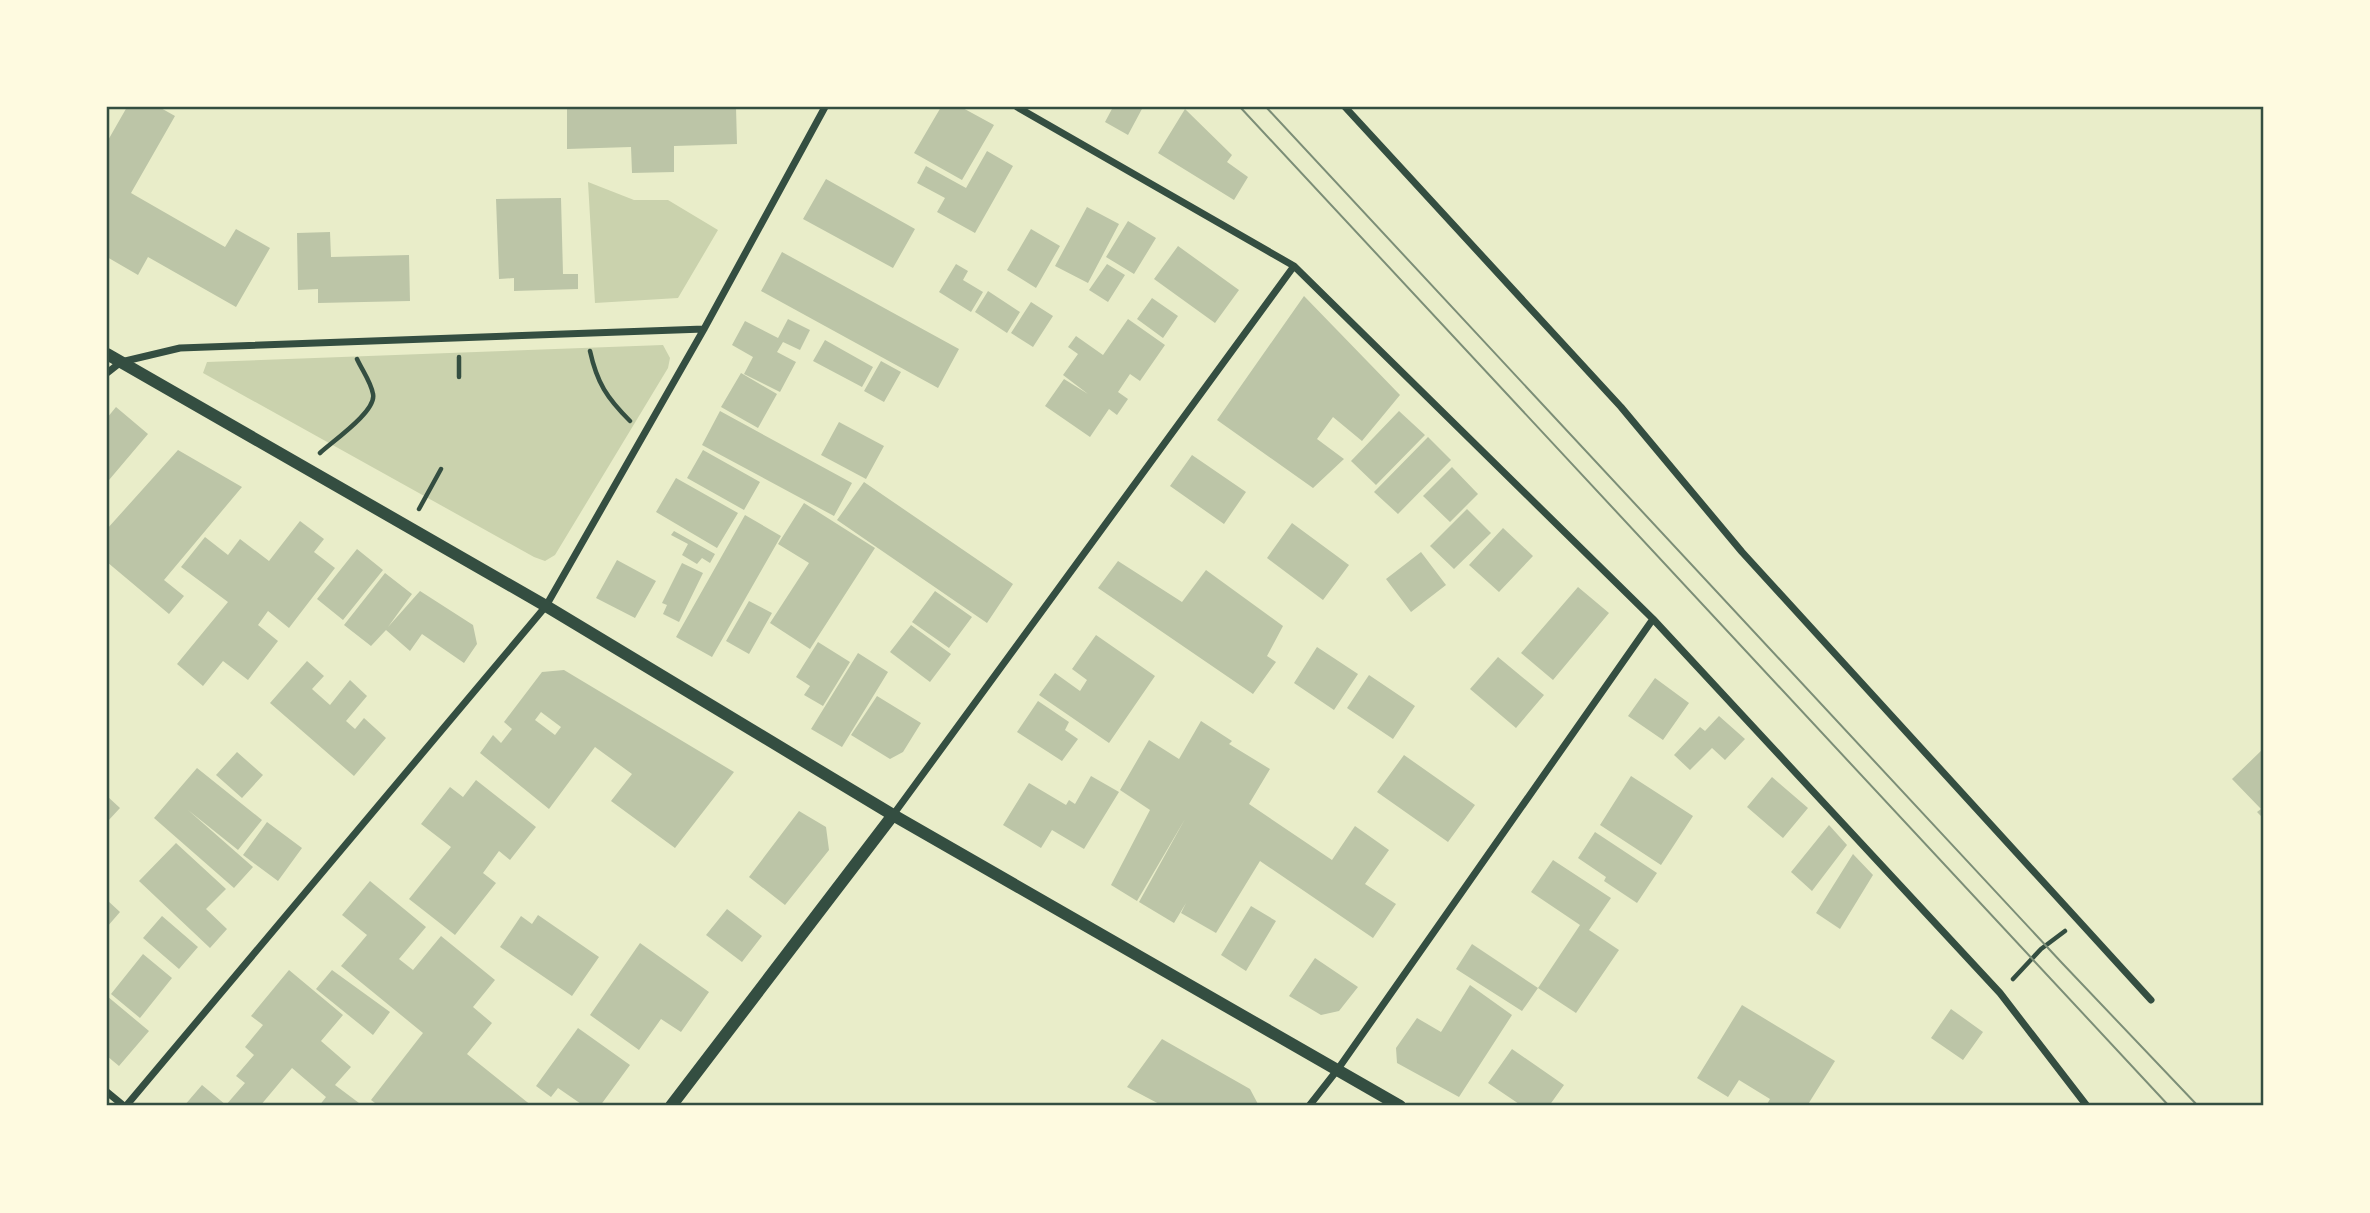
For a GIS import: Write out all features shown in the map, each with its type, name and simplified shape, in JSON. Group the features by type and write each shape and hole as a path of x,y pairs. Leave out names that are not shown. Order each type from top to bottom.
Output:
{"street":[{"path":"107,1092 125,1106 546,606 704,329 825,107"},
{"path":"1017,107 1294,266 1653,619 2000,993 2087,1106"},
{"path":"1345,107 1621,407 1742,552 2151,1000"},
{"path":"671,1106 894,816 1294,266"},
{"path":"107,373 121,362 180,348 704,329"},
{"path":"107,354 546,606 894,816 1401,1106"},
{"path":"1309,1106 1338,1069 1653,619"}],"path":[{"path":"586,333 595,375 609,400 644,436"},
{"path":"304,467 367,412 373,402 371,386 347,342"},
{"path":"408,527 440,470"},
{"path":"2000,993 2041,949 2077,922"}],"green space":[{"path":"588,182 634,200 668,200 718,230 678,298 595,303"},
{"path":"663,345 670,358 668,368 555,555 545,561 203,373 207,362"}],"building":[{"path":"127,107 159,107 175,116 131,193 225,247 236,229 270,248 236,307 148,257 138,275 107,257 107,142"},
{"path":"567,107 736,107 737,144 674,146 674,172 632,173 631,147 567,149"},
{"path":"941,107 961,107 994,125 962,180 914,153"},
{"path":"1113,107 1143,107 1128,135 1105,122"},
{"path":"1185,109 1232,155 1227,162 1248,177 1234,200 1158,153"},
{"path":"987,151 1013,166 975,233 937,212 945,198 917,183 926,166 966,188"},
{"path":"826,179 915,229 893,268 803,219"},
{"path":"561,198 563,274 578,274 578,289 514,291 514,278 499,279 496,199"},
{"path":"1087,207 1119,224 1088,283 1055,266"},
{"path":"1128,221 1156,238 1134,274 1106,257"},
{"path":"1031,229 1060,246 1036,288 1007,270"},
{"path":"330,232 331,257 409,255 410,301 318,303 318,289 298,290 297,233"},
{"path":"1178,246 1239,290 1215,323 1154,279"},
{"path":"782,252 959,349 938,388 761,291"},
{"path":"956,264 968,271 963,280 983,292 971,312 939,292"},
{"path":"1107,264 1125,275 1108,302 1089,290"},
{"path":"988,291 1020,312 1007,333 975,312"},
{"path":"1304,296 1400,395 1362,441 1333,417 1317,439 1344,459 1313,488 1217,420"},
{"path":"1152,298 1178,316 1163,338 1137,319"},
{"path":"1031,302 1053,316 1033,347 1011,333"},
{"path":"788,319 810,330 800,350 783,342 777,352 796,362 780,392 744,374 753,357 732,345 745,321 778,338"},
{"path":"1128,319 1165,345 1140,381 1130,374 1118,392 1128,399 1117,415 1109,409 1090,437 1045,406 1064,379 1088,394 1063,375 1078,354 1068,347 1076,336 1103,355"},
{"path":"825,340 873,367 862,387 813,361"},
{"path":"881,361 901,372 884,402 864,391"},
{"path":"741,373 777,394 758,428 721,407"},
{"path":"116,407 148,434 109,480 107,418"},
{"path":"720,411 852,483 834,516 702,445"},
{"path":"1399,411 1425,435 1376,485 1351,461"},
{"path":"839,422 884,446 866,479 821,455"},
{"path":"1428,437 1451,460 1398,514 1374,492"},
{"path":"178,450 242,487 164,580 184,596 169,614 107,562 107,529"},
{"path":"703,450 760,482 744,510 687,478"},
{"path":"1192,455 1246,492 1224,524 1170,486"},
{"path":"1452,467 1478,494 1450,522 1423,496"},
{"path":"676,478 738,513 717,548 656,512"},
{"path":"864,482 1013,584 987,623 837,520"},
{"path":"804,503 875,548 810,649 770,623 809,563 778,544"},
{"path":"1467,509 1491,533 1454,569 1430,546"},
{"path":"745,515 781,536 712,657 676,637"},
{"path":"300,521 324,539 314,552 335,568 289,628 268,611 258,625 278,641 248,680 223,661 203,686 177,664 228,602 181,567 205,537 228,555 240,539 269,561"},
{"path":"1292,523 1349,565 1323,600 1267,558"},
{"path":"1503,528 1533,556 1499,592 1469,565"},
{"path":"674,531 715,554 710,563 702,558 697,564 682,555 688,544 671,535"},
{"path":"357,549 383,570 343,620 317,599"},
{"path":"1421,552 1446,585 1411,612 1386,579"},
{"path":"617,560 656,581 635,618 596,598"},
{"path":"1118,561 1182,602 1206,570 1283,626 1267,656 1276,662 1253,694 1098,588"},
{"path":"682,563 703,573 679,622 663,614 667,605 662,603"},
{"path":"385,573 412,594 388,627 420,591 473,625 477,644 464,663 422,634 410,651 386,630 371,646 344,625"},
{"path":"1578,587 1609,613 1553,680 1521,653"},
{"path":"935,591 972,617 949,648 912,622"},
{"path":"749,601 772,613 749,654 726,641"},
{"path":"911,625 951,654 930,682 890,652"},
{"path":"1096,635 1155,676 1109,743 1039,695 1055,673 1080,691 1087,680 1072,669"},
{"path":"818,642 850,662 823,706 804,695 810,686 796,677"},
{"path":"1317,647 1358,674 1334,710 1294,683"},
{"path":"858,653 888,672 842,747 811,729"},
{"path":"1498,657 1544,695 1516,728 1470,689"},
{"path":"307,661 324,676 312,689 330,705 350,680 367,696 346,721 355,729 364,718 386,738 354,776 270,703"},
{"path":"564,670 734,772 675,848 611,801 632,774 595,747 549,809 480,753 493,735 501,743 512,729 504,722 542,672","holes":["541,712 561,727 555,735 535,720"]},
{"path":"1369,675 1415,706 1393,739 1347,708"},
{"path":"1655,678 1689,703 1663,740 1628,716"},
{"path":"877,696 921,723 903,752 890,759 851,735"},
{"path":"1038,701 1069,722 1065,730 1078,739 1062,761 1017,732"},
{"path":"1719,716 1745,739 1725,760 1712,748 1690,770 1674,755 1700,727 1705,731"},
{"path":"1201,721 1232,741 1229,744 1270,769 1249,804 1332,860 1355,826 1389,850 1365,884 1396,904 1373,938 1260,861 1216,933 1181,913 1186,903 1174,923 1139,902 1185,819 1137,901 1111,885 1150,810 1120,790 1149,740 1179,759"},
{"path":"2263,749 2263,818 2257,812 2261,809 2232,779"},
{"path":"237,752 263,775 242,798 216,775"},
{"path":"1404,755 1475,805 1448,842 1377,792"},
{"path":"197,768 262,820 238,850 188,810 253,867 234,888 154,818"},
{"path":"1091,776 1119,792 1084,849 1052,830 1041,848 1003,825 1029,783 1066,805 1069,800 1075,804"},
{"path":"1631,776 1693,816 1661,865 1600,825"},
{"path":"1772,777 1808,808 1783,838 1747,807"},
{"path":"476,780 536,827 510,860 499,851 483,873 496,883 455,935 409,899 451,847 421,824 450,787 463,797"},
{"path":"107,796 120,808 107,822"},
{"path":"799,811 826,827 829,850 785,905 749,877"},
{"path":"267,822 302,848 278,881 243,855"},
{"path":"1829,825 1847,845 1812,891 1791,872"},
{"path":"1595,832 1657,873 1637,903 1604,881 1606,877 1578,858"},
{"path":"176,843 226,889 206,909 227,929 210,948 139,881"},
{"path":"1853,854 1873,875 1840,929 1816,913"},
{"path":"1553,860 1611,898 1589,930 1619,950 1576,1013 1538,988 1580,925 1531,892"},
{"path":"370,881 426,927 399,959 413,970 441,936 495,980 473,1007 492,1023 467,1054 532,1106 379,1106 371,1100 423,1033 341,966 367,935 342,915"},
{"path":"107,900 120,912 107,927"},
{"path":"1251,906 1276,921 1246,971 1221,955"},
{"path":"727,909 762,936 742,962 706,935"},
{"path":"538,915 599,957 572,996 500,947 521,916 532,924"},
{"path":"162,916 198,947 179,969 143,938"},
{"path":"640,943 709,992 681,1032 661,1019 639,1050 590,1015"},
{"path":"1472,944 1538,988 1522,1011 1456,969"},
{"path":"143,954 172,978 140,1018 111,994"},
{"path":"1315,958 1358,987 1339,1011 1321,1015 1289,996"},
{"path":"289,970 343,1015 321,1041 351,1067 335,1085 363,1106 319,1106 326,1097 292,1068 260,1106 184,1106 202,1085 226,1105 245,1083 236,1076 254,1055 245,1047 263,1025 251,1016"},
{"path":"332,970 390,1012 373,1035 316,989"},
{"path":"1470,985 1512,1015 1459,1097 1397,1063 1396,1048 1417,1018 1441,1032"},
{"path":"107,996 149,1031 119,1066 107,1056"},
{"path":"1742,1005 1835,1061 1807,1106 1766,1106 1770,1099 1739,1080 1728,1097 1697,1078"},
{"path":"1951,1009 1983,1032 1963,1060 1931,1038"},
{"path":"578,1028 630,1065 600,1106 584,1106 558,1088 551,1097 536,1086"},
{"path":"1162,1039 1250,1089 1259,1106 1163,1106 1127,1087"},
{"path":"1512,1049 1564,1085 1549,1106 1522,1106 1488,1083"}],"tram line":[{"path":"1240,107 2169,1106"},
{"path":"1266,107 2198,1106"}]}
